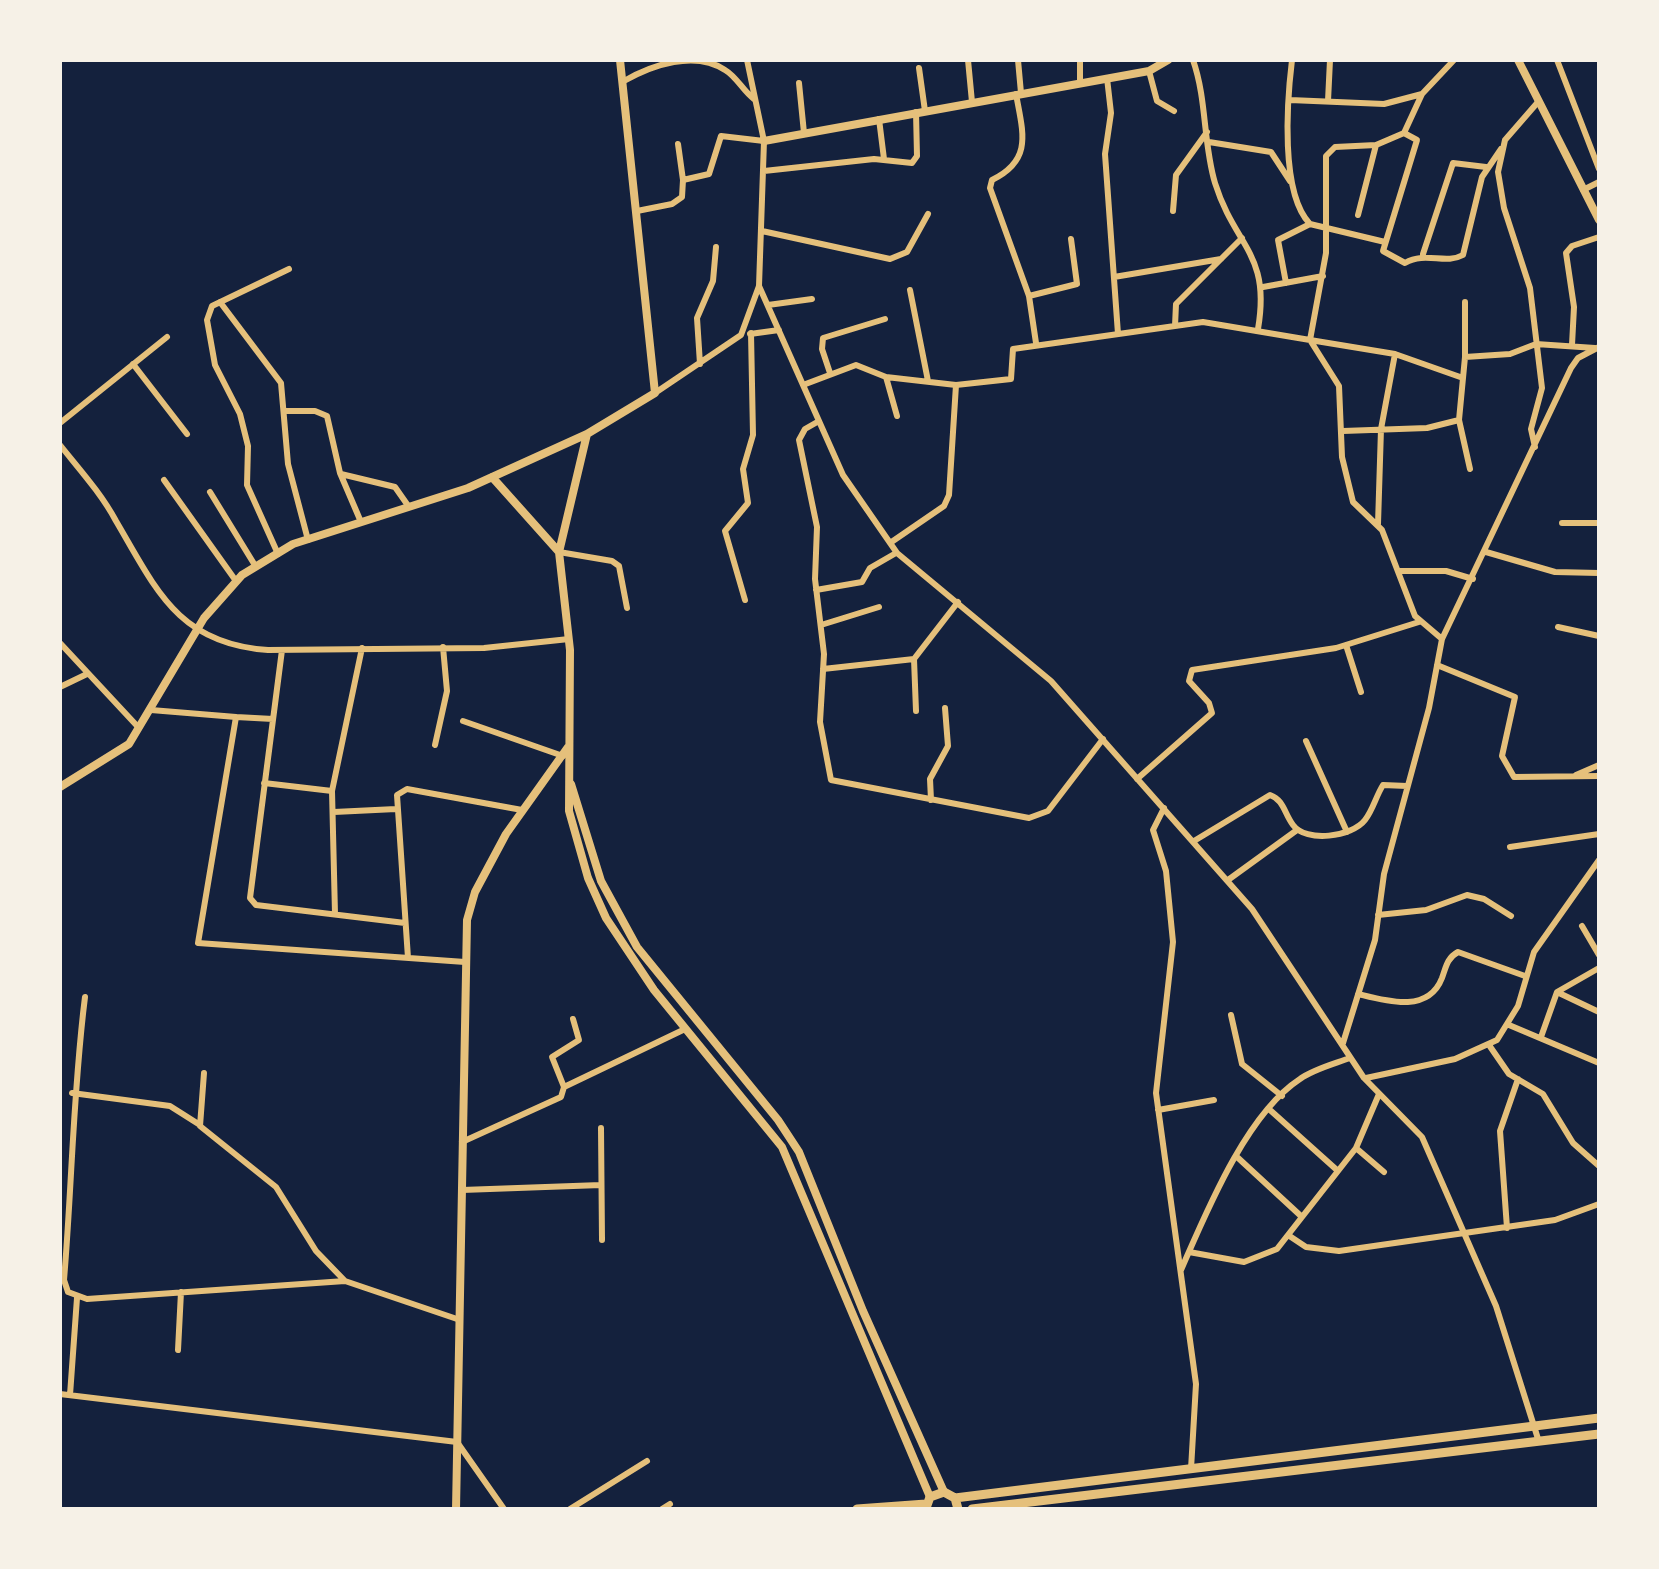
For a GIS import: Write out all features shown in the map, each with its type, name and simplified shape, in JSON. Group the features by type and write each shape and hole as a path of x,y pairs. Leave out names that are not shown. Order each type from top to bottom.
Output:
{"main road":[{"path":"857,1509 927,1503 944,1492 957,1504 1192,1469 1599,1418"},
{"path":"972,1509 1599,1434"}],"street":[{"path":"620,60 654,393"},
{"path":"741,335 759,286 764,172 764,140 747,60"},
{"path":"968,60 972,102"},
{"path":"1018,60 1024,143 1014,166 992,180 990,188 1029,296 1036,343"},
{"path":"1080,60 1080,83"},
{"path":"683,180 709,174 721,136 764,140 1149,71 1168,60"},
{"path":"1193,60 1214,181 1264,287 1258,329"},
{"path":"1291,184 1292,60"},
{"path":"1328,101 1330,60"},
{"path":"1378,524 1360,510 1349,492 1340,386 1310,340 1328,227 1329,150 1376,145 1404,133 1422,94 1454,60"},
{"path":"1518,60 1598,218"},
{"path":"1557,60 1599,169"},
{"path":"624,82 654,66 685,61 724,68 756,101"},
{"path":"764,172 884,159 915,160 921,111 919,68"},
{"path":"1149,71 1157,101 1174,111"},
{"path":"1107,78 1111,113 1104,154 1118,334"},
{"path":"800,83 804,133"},
{"path":"1290,100 1384,104 1422,94"},
{"path":"1404,133 1417,140 1417,148 1384,255 1401,262 1423,254 1456,259 1464,255 1486,166 1538,102"},
{"path":"879,119 884,159"},
{"path":"1173,211 1176,175 1208,131"},
{"path":"1209,142 1271,152 1310,224"},
{"path":"637,211 678,201 683,180 678,144"},
{"path":"1358,215 1376,145"},
{"path":"1500,148 1498,172 1504,208 1524,262 1536,344 1542,400 1531,430 1536,447"},
{"path":"1423,254 1453,163 1486,166"},
{"path":"1583,190 1599,182"},
{"path":"762,231 890,259 906,252 928,214"},
{"path":"1286,283 1278,240 1310,224 1385,242"},
{"path":"1175,326 1176,304 1242,238"},
{"path":"1572,345 1574,307 1566,253 1572,246 1599,238"},
{"path":"1029,296 1077,284 1071,240"},
{"path":"700,364 697,318 713,281 716,247"},
{"path":"1114,276 1221,259"},
{"path":"278,554 246,485 248,446 240,414 216,365 206,320 212,306 289,269"},
{"path":"1264,287 1323,276"},
{"path":"759,286 843,475 896,553 1051,681 1228,880 1364,1078 1422,1137 1496,1306 1540,1442"},
{"path":"910,290 928,381"},
{"path":"768,305 812,299"},
{"path":"220,302 281,383 288,464 308,540"},
{"path":"1465,302 1460,420 1470,469"},
{"path":"830,373 822,338 885,318"},
{"path":"803,385 856,365 886,377 956,385 1006,382 1013,373 1013,349 1036,343 1225,323 1395,354 1463,378"},
{"path":"60,787 112,758 140,730 197,630 236,581 256,567 308,540 492,477 588,434 741,335 779,330"},
{"path":"745,600 725,531 748,502 743,469 753,435 751,334"},
{"path":"60,422 167,337"},
{"path":"1465,357 1510,354 1536,344 1597,348"},
{"path":"1343,1044 1378,914 1384,874 1442,639 1474,579 1571,368 1597,348"},
{"path":"1395,354 1381,430 1378,524 1420,622 1442,639"},
{"path":"133,364 186,434"},
{"path":"886,377 898,416"},
{"path":"890,544 944,506 949,494 956,385"},
{"path":"285,411 315,411 327,416 340,474 361,522"},
{"path":"1344,432 1427,428 1460,420"},
{"path":"819,421 804,429 800,440 817,527 816,590 824,668 820,722 830,780 1030,818 1040,815 1103,739"},
{"path":"588,434 559,552 569,639 572,825 597,899 683,1030 782,1147 927,1503"},
{"path":"60,445 104,502 164,602 197,630 236,645 282,650 444,647 569,639"},
{"path":"340,474 395,487 409,507"},
{"path":"492,477 559,552 612,561 619,566 627,608"},
{"path":"164,480 236,581"},
{"path":"210,492 256,567"},
{"path":"1562,522 1599,523"},
{"path":"1486,552 1555,572 1599,574"},
{"path":"816,590 862,582 870,568 896,553"},
{"path":"1400,571 1446,571 1474,579"},
{"path":"916,711 914,658 958,602"},
{"path":"821,625 879,607"},
{"path":"1137,778 1212,713 1210,704 1189,681 1192,670 1346,646 1420,622"},
{"path":"1558,627 1599,636"},
{"path":"60,643 140,730"},
{"path":"1346,646 1361,692"},
{"path":"436,745 446,691 444,647"},
{"path":"335,914 332,791 362,648"},
{"path":"282,650 252,902 405,922"},
{"path":"824,668 914,658"},
{"path":"1437,665 1514,696 1502,750 1510,774 1520,778 1599,776"},
{"path":"60,687 88,674"},
{"path":"931,800 930,780 948,746 945,708"},
{"path":"151,710 272,719"},
{"path":"236,717 198,942 465,962"},
{"path":"463,722 563,756"},
{"path":"1306,740 1347,832"},
{"path":"456,1509 467,920 475,892 522,810 569,744"},
{"path":"1570,777 1599,765"},
{"path":"569,780 601,881 637,947 778,1120 798,1152 862,1311 944,1492"},
{"path":"264,783 332,791"},
{"path":"1194,841 1270,795 1280,800 1296,830 1306,834 1347,832 1366,818 1383,784 1407,786"},
{"path":"408,958 398,794 407,790 522,810"},
{"path":"1164,808 1153,830 1166,871 1172,942 1157,1060 1158,1110 1198,1406 1192,1469"},
{"path":"334,812 396,809"},
{"path":"1228,880 1296,830"},
{"path":"1510,847 1599,834"},
{"path":"1364,1078 1455,1060 1490,1045 1510,1024 1534,952 1599,860"},
{"path":"1378,914 1426,910 1466,895 1484,899 1511,916"},
{"path":"1582,926 1599,955"},
{"path":"1358,994 1403,1004 1427,996 1439,986 1450,957 1458,952 1525,976"},
{"path":"1541,1037 1558,992 1599,968"},
{"path":"1558,992 1599,1012"},
{"path":"86,997 72,1093 72,1183 64,1280 68,1292 77,1298 345,1280 460,1320"},
{"path":"1231,1015 1242,1064 1282,1096"},
{"path":"564,1086 552,1057 580,1040 573,1018"},
{"path":"1510,1024 1599,1064"},
{"path":"462,1142 558,1100 564,1086 683,1030"},
{"path":"1490,1045 1503,1067 1543,1094 1572,1142 1599,1166"},
{"path":"1180,1271 1236,1156 1270,1110 1300,1079 1350,1058"},
{"path":"200,1126 204,1073"},
{"path":"1507,1228 1500,1131 1518,1079"},
{"path":"72,1093 170,1106 200,1126 276,1187 316,1251 345,1280"},
{"path":"1188,1252 1256,1260 1277,1250 1356,1148 1379,1094"},
{"path":"1158,1110 1214,1100"},
{"path":"1270,1110 1338,1171"},
{"path":"601,1128 602,1240"},
{"path":"1356,1148 1384,1172"},
{"path":"1236,1156 1302,1217"},
{"path":"462,1190 601,1186"},
{"path":"1288,1235 1306,1248 1339,1251 1555,1220 1599,1204"},
{"path":"178,1350 180,1292"},
{"path":"70,1395 77,1298"},
{"path":"60,1394 457,1442 504,1509"},
{"path":"573,1508 647,1461"}]}
